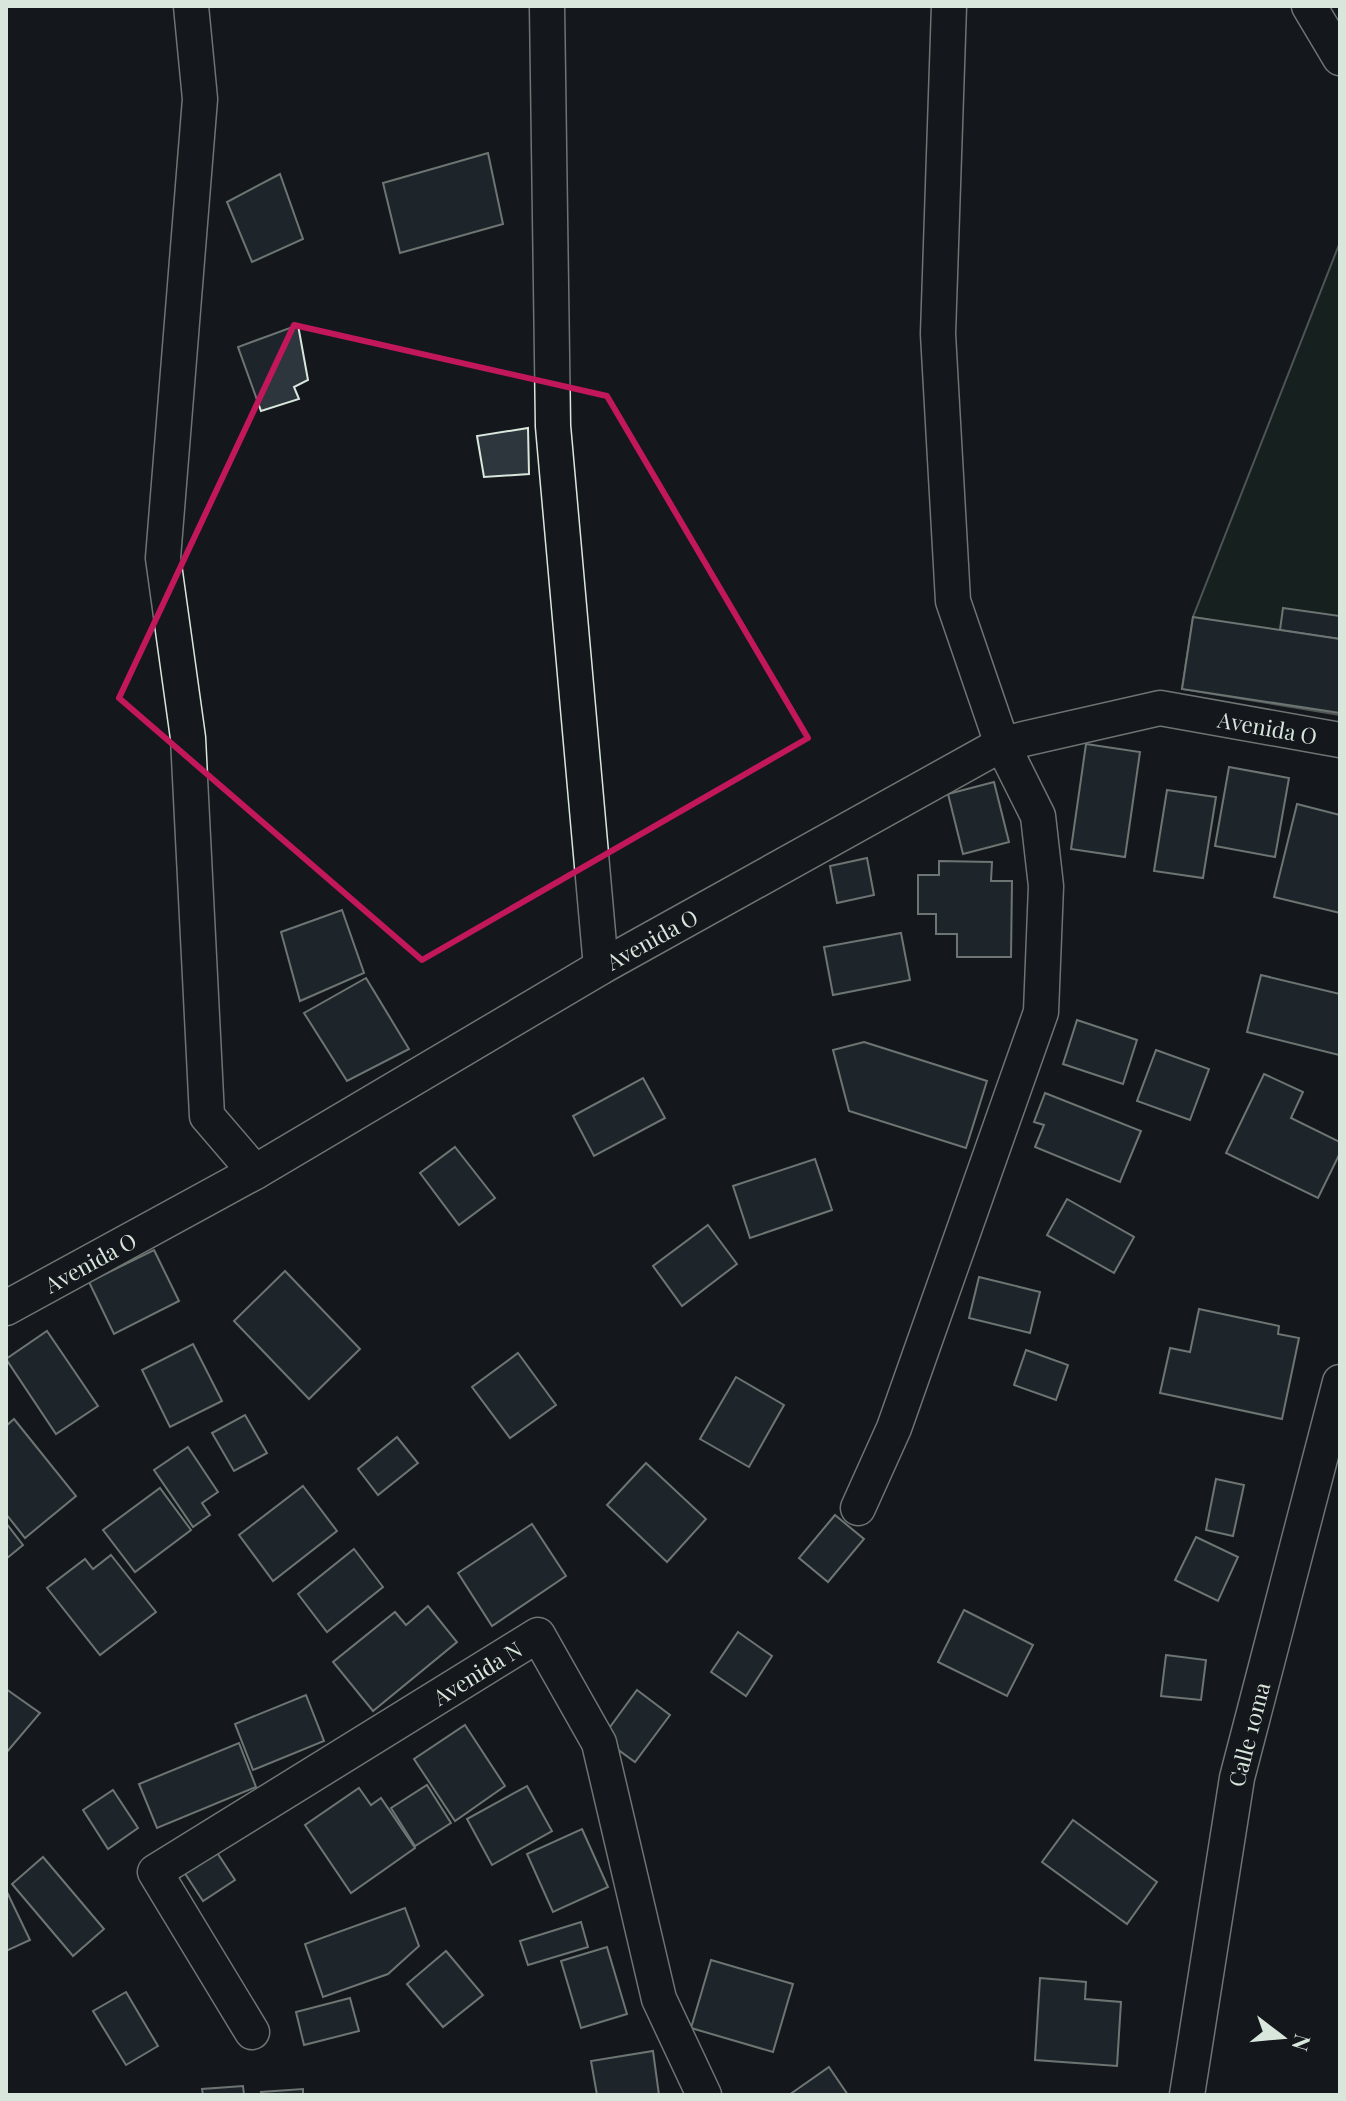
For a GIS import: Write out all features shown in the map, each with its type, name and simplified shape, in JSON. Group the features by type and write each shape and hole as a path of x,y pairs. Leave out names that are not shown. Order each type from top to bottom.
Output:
{"street":[{"path":"191,6 200,99 163,558 188,738 207,1116 255,1172"},
{"path":"547,6 553,426 601,967"},
{"path":"858,1508 894,1428 1041,1012 1046,886 1038,816 1002,744 953,601 938,334 949,6"},
{"path":"1309,6 1340,58"},
{"name":"Avenida O","path":"6,1308 255,1172 601,967 1002,744 1160,708 1340,740"},
{"name":"Calle 10ma","path":"1187,2095 1237,1778 1340,1382"},
{"name":"Avenida N","path":"252,2032 155,1872 538,1635 599,1743 659,1999 704,2095"}],"highlighted area":[{"path":"294,325 607,396 808,738 422,960 119,698"}],"green space":[{"path":"1340,242 1340,715 1182,689 1193,617"}],"building":[{"path":"488,153 503,224 400,253 383,183"},
{"path":"280,174 303,239 252,262 227,202"},
{"path":"298,325 308,380 294,387 299,399 261,411 238,347"},
{"path":"528,428 529,474 484,477 477,436"},
{"path":"1283,608 1340,616 1340,639 1280,630"},
{"path":"1193,617 1340,639 1340,713 1182,689"},
{"path":"1086,744 1140,752 1125,857 1071,849"},
{"path":"1229,767 1289,778 1275,857 1215,846"},
{"path":"994,782 1009,842 963,854 948,794"},
{"path":"1167,790 1216,797 1203,878 1154,871"},
{"path":"1297,804 1340,815 1340,913 1274,897"},
{"path":"867,858 874,895 837,903 830,866"},
{"path":"939,861 992,862 991,881 1012,881 1011,957 957,957 957,934 936,934 936,914 918,914 918,875 939,875"},
{"path":"342,910 364,973 300,1001 281,932"},
{"path":"901,933 910,980 833,995 824,947"},
{"path":"1261,975 1340,994 1339,1055 1247,1032"},
{"path":"366,978 409,1049 347,1081 304,1013"},
{"path":"1077,1020 1137,1040 1123,1084 1063,1064"},
{"path":"864,1042 987,1081 966,1148 849,1111 833,1050"},
{"path":"1156,1050 1209,1069 1190,1120 1137,1101"},
{"path":"1264,1074 1303,1092 1291,1118 1340,1142 1340,1153 1318,1198 1226,1153"},
{"path":"643,1078 665,1118 594,1156 573,1116"},
{"path":"1045,1093 1141,1131 1120,1182 1035,1147 1044,1125 1034,1122"},
{"path":"455,1147 495,1198 459,1225 420,1173"},
{"path":"815,1159 832,1210 750,1238 733,1186"},
{"path":"1067,1199 1134,1237 1114,1273 1047,1235"},
{"path":"708,1225 737,1264 682,1306 653,1266"},
{"path":"154,1250 179,1301 114,1334 89,1282"},
{"path":"285,1271 360,1349 309,1399 234,1321"},
{"path":"979,1277 1040,1292 1030,1333 969,1318"},
{"path":"1199,1309 1279,1326 1278,1334 1299,1338 1282,1419 1160,1393 1170,1348 1190,1352"},
{"path":"47,1331 98,1406 56,1434 6,1359"},
{"path":"193,1344 222,1401 170,1427 142,1370"},
{"path":"1026,1350 1068,1365 1056,1400 1014,1385"},
{"path":"518,1353 556,1405 510,1438 472,1387"},
{"path":"736,1377 784,1405 749,1467 700,1439"},
{"path":"245,1415 267,1453 234,1471 212,1433"},
{"path":"14,1419 76,1496 25,1538 6,1514 6,1426"},
{"path":"397,1437 418,1463 378,1495 358,1469"},
{"path":"188,1447 218,1492 202,1503 210,1515 193,1527 154,1470"},
{"path":"646,1463 706,1519 667,1562 607,1505"},
{"path":"1216,1479 1244,1485 1233,1536 1206,1530"},
{"path":"303,1486 337,1531 273,1581 239,1535"},
{"path":"160,1488 191,1530 135,1572 103,1530"},
{"path":"835,1515 864,1539 828,1582 799,1558"},
{"path":"6,1523 23,1545 6,1559"},
{"path":"532,1524 566,1576 492,1626 458,1573"},
{"path":"1196,1537 1238,1557 1218,1601 1175,1580"},
{"path":"354,1549 383,1587 327,1632 298,1594"},
{"path":"111,1555 156,1612 100,1655 47,1588 85,1559 93,1569"},
{"path":"428,1606 457,1642 373,1711 333,1662 395,1612 406,1625"},
{"path":"964,1610 1033,1645 1007,1696 938,1662"},
{"path":"738,1632 772,1656 746,1696 711,1672"},
{"path":"1166,1655 1206,1660 1201,1700 1161,1696"},
{"path":"6,1689 40,1713 6,1753"},
{"path":"637,1690 670,1715 635,1762 602,1738"},
{"path":"306,1695 324,1741 253,1770 235,1724"},
{"path":"465,1725 505,1786 455,1821 414,1759"},
{"path":"239,1743 256,1787 157,1828 139,1784"},
{"path":"427,1785 451,1823 415,1846 391,1808"},
{"path":"527,1786 552,1831 492,1865 467,1819"},
{"path":"359,1788 371,1805 381,1798 415,1848 351,1893 305,1825"},
{"path":"113,1790 138,1828 108,1849 83,1810"},
{"path":"1073,1820 1157,1882 1127,1924 1042,1862"},
{"path":"582,1829 608,1887 553,1912 527,1854"},
{"path":"216,1851 235,1880 203,1901 184,1872"},
{"path":"43,1857 104,1929 73,1956 12,1884"},
{"path":"6,1890 30,1940 6,1951"},
{"path":"405,1908 419,1946 388,1974 323,1997 305,1944"},
{"path":"581,1922 588,1947 528,1965 520,1941"},
{"path":"607,1947 627,2014 581,2028 561,1961"},
{"path":"446,1951 483,1995 443,2027 407,1984"},
{"path":"711,1960 793,1984 773,2052 691,2028"},
{"path":"1040,1978 1086,1982 1085,1999 1121,2002 1117,2066 1035,2060"},
{"path":"126,1992 158,2046 126,2065 93,2011"},
{"path":"350,1998 359,2031 304,2045 296,2012"},
{"path":"653,2051 659,2095 597,2095 591,2061"},
{"path":"829,2067 848,2095 789,2095"},
{"path":"243,2086 244,2095 203,2095 202,2089"},
{"path":"303,2089 303,2095 262,2095 261,2092"}]}
